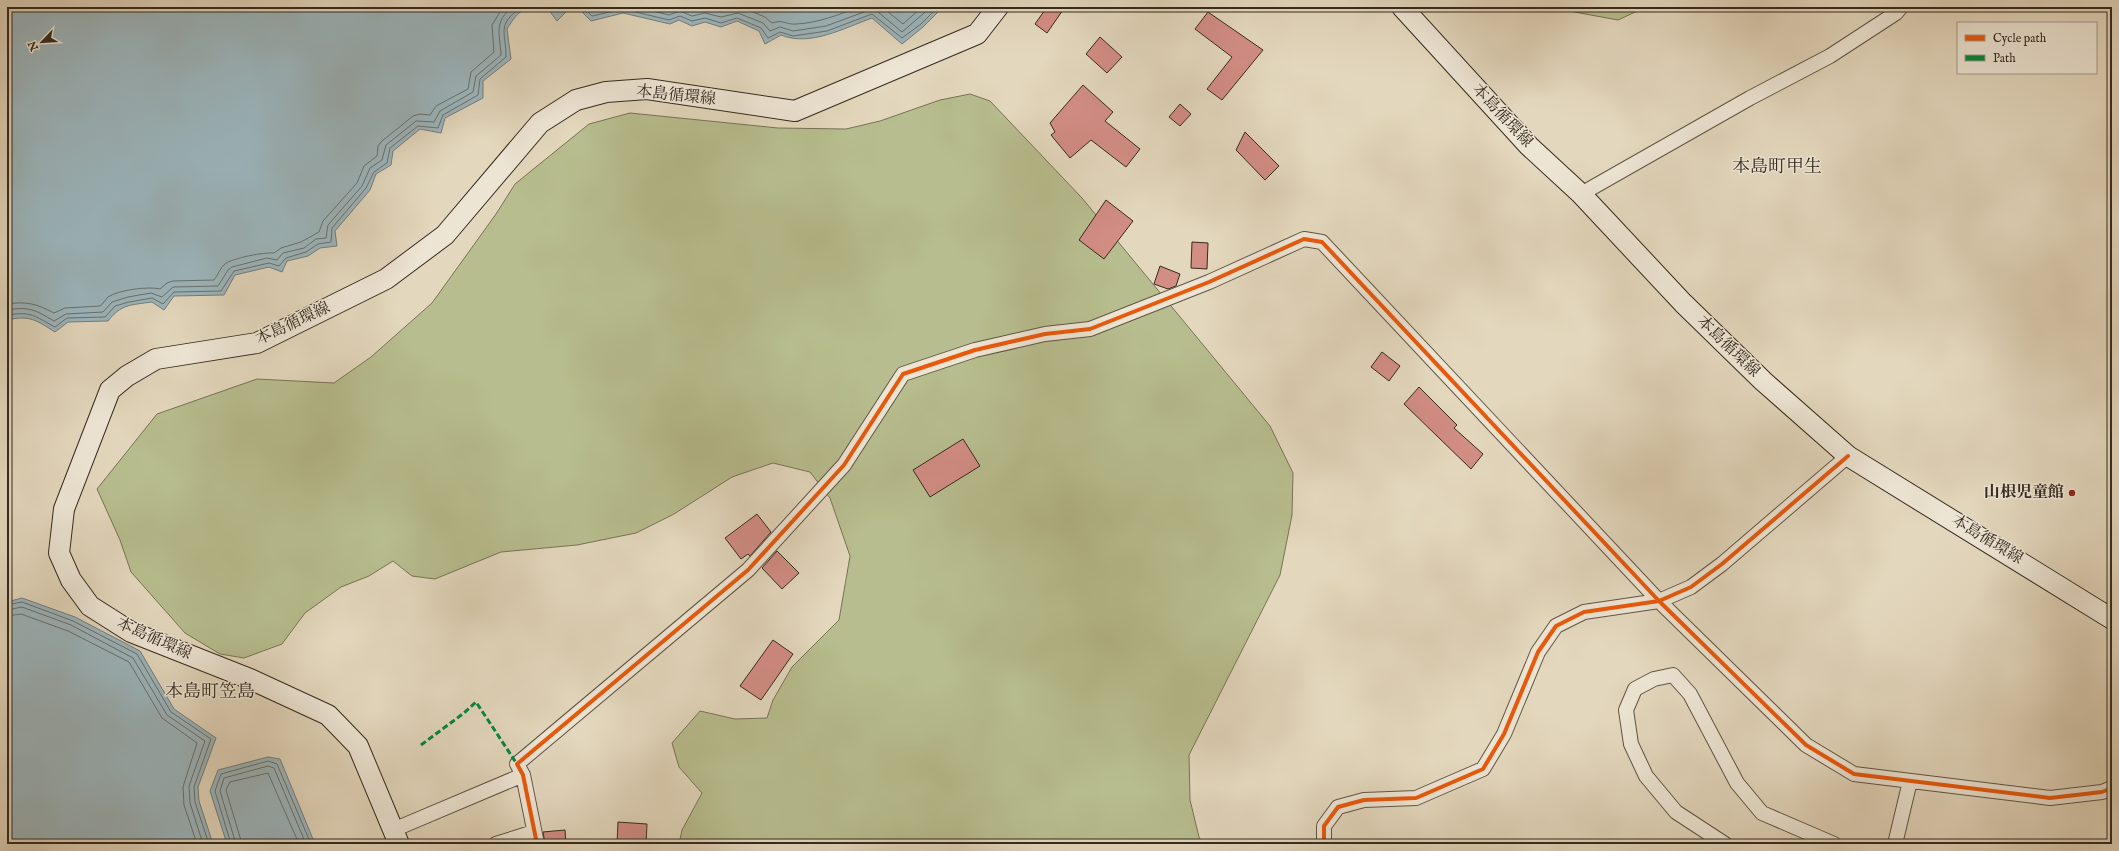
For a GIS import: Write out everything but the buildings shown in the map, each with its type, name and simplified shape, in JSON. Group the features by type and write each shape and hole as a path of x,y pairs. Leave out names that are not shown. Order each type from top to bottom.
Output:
{"main road":[{"name":"本島循環線","path":"396,837 358,746 328,715 250,679 131,632 90,606 71,580 59,553 64,509 110,390 127,376 156,359 257,343 386,279 445,235 540,123 576,100 606,92 647,89 795,111 977,34 998,7"},
{"name":"本島循環線","path":"1402,7 1529,146 1581,194 1683,303 1763,381 1848,456 2112,619"}],"street":[{"path":"1581,194 1750,98 1830,56 1896,13 1901,7"},
{"path":"496,844 535,838 522,775 517,764 748,570 844,465 903,374 975,350 1045,334 1090,329 1208,282 1304,239 1322,242 1659,601 1806,745 1854,774 2050,798 2102,792 2112,788"},
{"path":"1324,844 1324,826 1338,807 1364,800 1416,798 1483,769 1504,734 1538,652 1556,626 1584,612 1659,601 1691,587 1722,564 1848,456"},
{"path":"1725,844 1676,812 1646,776 1631,744 1626,710 1635,689 1654,679 1673,675 1690,694 1737,783 1762,812 1834,844"},
{"path":"396,837 522,775"},
{"path":"1894,844 1910,781"}],"green space":[{"path":"1547,7 1646,7 1618,20"},
{"path":"970,94 990,101 1082,198 1270,426 1293,473 1292,515 1280,575 1189,755 1190,800 1199,837 1203,844 679,844 682,830 702,793 679,767 672,743 700,711 735,719 767,718 773,700 792,667 839,620 850,556 830,498 810,472 773,463 732,477 674,514 636,533 577,545 501,552 435,579 412,576 393,561 369,576 341,587 305,613 282,644 244,658 220,654 185,633 131,572 120,540 97,489 157,414 257,379 334,383 371,357 432,303 496,214 515,184 589,124 630,113 778,128 846,129 880,121 940,100"}],"water":[{"path":"7,7 943,7 923,27 902,44 872,18 839,31 815,38 792,38 781,35 765,44 759,31 737,21 721,27 705,22 692,26 679,20 670,24 623,13 591,21 579,9 569,9 557,21 548,9 533,8 523,10 507,29 511,59 483,81 483,98 445,118 441,133 420,129 393,151 391,165 376,174 370,190 335,231 337,246 320,248 308,256 287,261 282,272 269,267 235,275 224,295 174,296 164,310 152,302 127,306 117,311 108,321 68,322 55,332 43,324 27,318 7,320"},
{"path":"22,598 75,617 140,651 174,709 216,738 198,787 199,801 213,844 7,844 7,602"},
{"path":"268,757 280,759 315,844 227,844 210,791 218,770"}],"marked path":[{"path":"421,745 464,713 476,702 517,764"}],"cycle path":[{"path":"537,844 523,775 517,764 748,570 844,465 903,374 975,350 1045,334 1090,329 1209,282 1304,239 1322,242 1659,601 1806,745 1854,774 2050,798 2102,792 2112,788"},
{"path":"1324,844 1324,826 1338,807 1364,800 1416,798 1483,769 1504,734 1538,652 1556,626 1584,612 1659,601 1691,587 1722,564 1848,456"}],"place":[{"name":"山根児童館","path":"2072,493"}],"district":[{"name":"本島町甲生","path":"1777,167"},
{"name":"本島町笠島","path":"210,692"}]}
